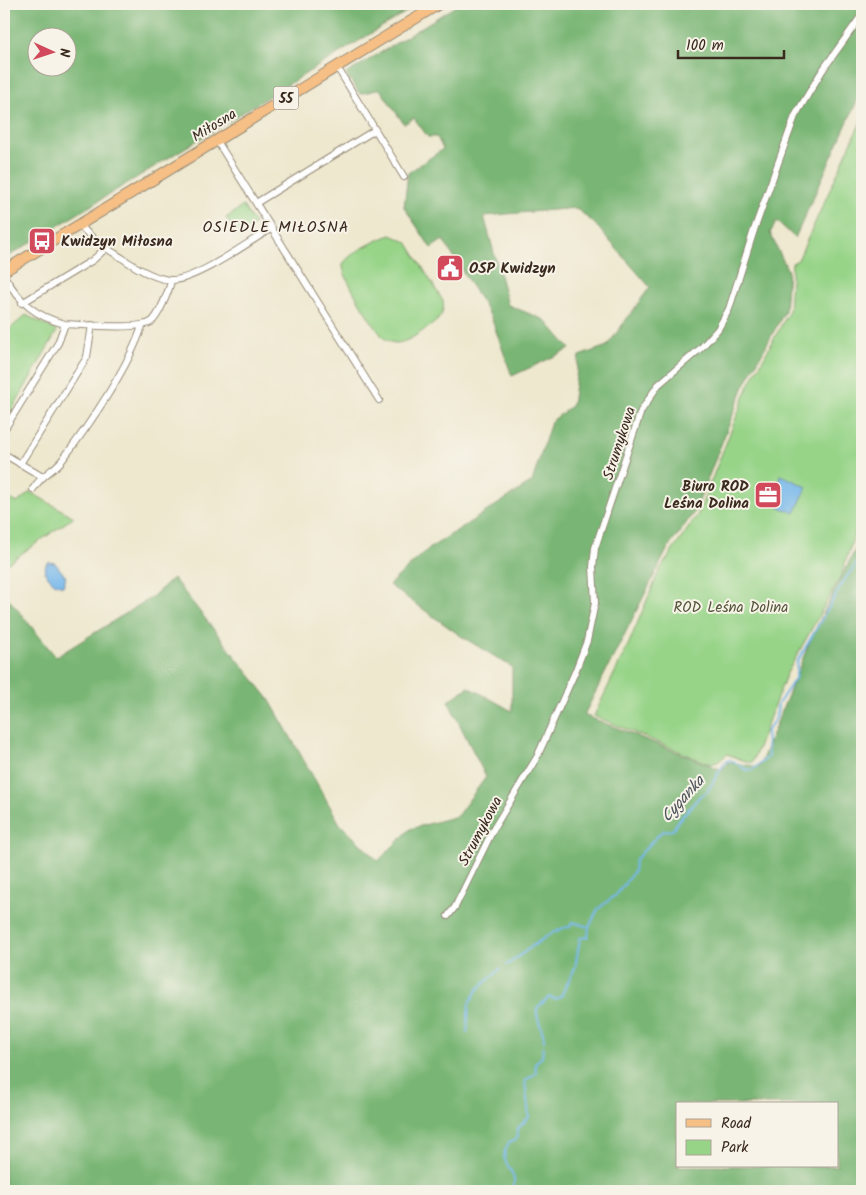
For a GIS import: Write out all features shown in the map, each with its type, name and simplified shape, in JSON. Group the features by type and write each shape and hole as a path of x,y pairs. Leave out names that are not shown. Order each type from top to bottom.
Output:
{"main road":[{"name":"Miłosna","path":"4,271 439,4"}],"street":[{"name":"Strumykowa","path":"448,916 455,907 494,828 537,757 576,672 587,641 595,604 593,567 596,548 641,410 658,384 701,348 718,329 729,309 754,230 794,116 822,71 862,16"},
{"path":"337,67 404,177"},
{"path":"256,202 375,130"},
{"path":"217,141 379,400"},
{"path":"80,226 87,235 142,270 171,280 181,279 214,263 272,228"},
{"path":"22,302 93,260 106,248"},
{"path":"4,276 22,302 56,322 92,325 142,326 153,321 170,290 171,280"},
{"path":"4,430 58,343 65,324"},
{"path":"20,464 87,357 92,325"},
{"path":"33,489 41,476 61,461 84,430 136,346 142,326"},
{"path":"4,454 41,476"}],"green space":[{"path":"4,4 419,4 4,259"},
{"path":"459,4 862,4 862,90 795,238 777,221 770,233 788,271 785,311 744,386 695,511 668,548 584,715 722,770 728,762 759,767 812,636 862,536 862,1191 4,1191 4,593 56,657 152,597 173,578 269,699 340,824 378,861 410,829 457,816 486,777 448,701 469,687 512,711 512,667 461,636 389,585 427,550 532,482 551,422 572,405 579,356 607,346 650,287 594,223 576,208 484,216 508,305 545,320 570,349 512,376 491,317 443,240 431,248 404,207 408,173 443,149 437,137 428,137 414,118 404,124 380,89 360,94 346,74"},
{"name":"ROD Leśna Dolina","path":"862,119 862,511 841,576 786,675 753,761 750,763 727,754 718,762 710,764 594,716 629,643 660,569 698,514 749,385 789,311 792,263 798,260"},
{"path":"243,206 255,224 238,236 226,218"},
{"path":"391,235 407,242 443,301 441,315 434,324 400,343 390,342 385,339 374,325 347,280 343,265 357,251"},
{"path":"26,315 57,331 4,424 4,334"},
{"path":"30,492 74,517 4,566 4,495 17,503"}],"water":[{"path":"781,475 807,487 795,513 776,506 774,503"},
{"path":"49,562 55,563 66,577 63,586 54,583 44,572 46,564"}],"waterway":[{"name":"Cyganka","path":"544,1041 537,1016 537,1008 549,997 556,999 561,996 575,968 580,938 588,937 589,927 598,909 617,894 634,871 635,860 659,834 663,831 673,830 677,822 700,796 707,792 725,762 730,760 745,769 752,770 768,757 766,732 776,718 778,704 796,677 797,662 845,579 862,556"},
{"path":"507,965 547,936 570,927 572,922 589,927"},
{"path":"467,1033 469,1004 477,990 500,969"},
{"name":"Cyganka","path":"513,1191 513,1176 504,1156 510,1141 515,1141 518,1136 517,1129 529,1117 525,1081 536,1073 535,1063 542,1057 543,1046"}],"place":[{"name":"Kwidzyn Miłosna","path":"42,241"},
{"name":"OSP Kwidzyn","path":"450,268"},
{"name":"Biuro ROD Leśna Dolina","path":"768,495"}],"district":[{"name":"OSIEDLE MIŁOSNA","path":"276,226"}]}
